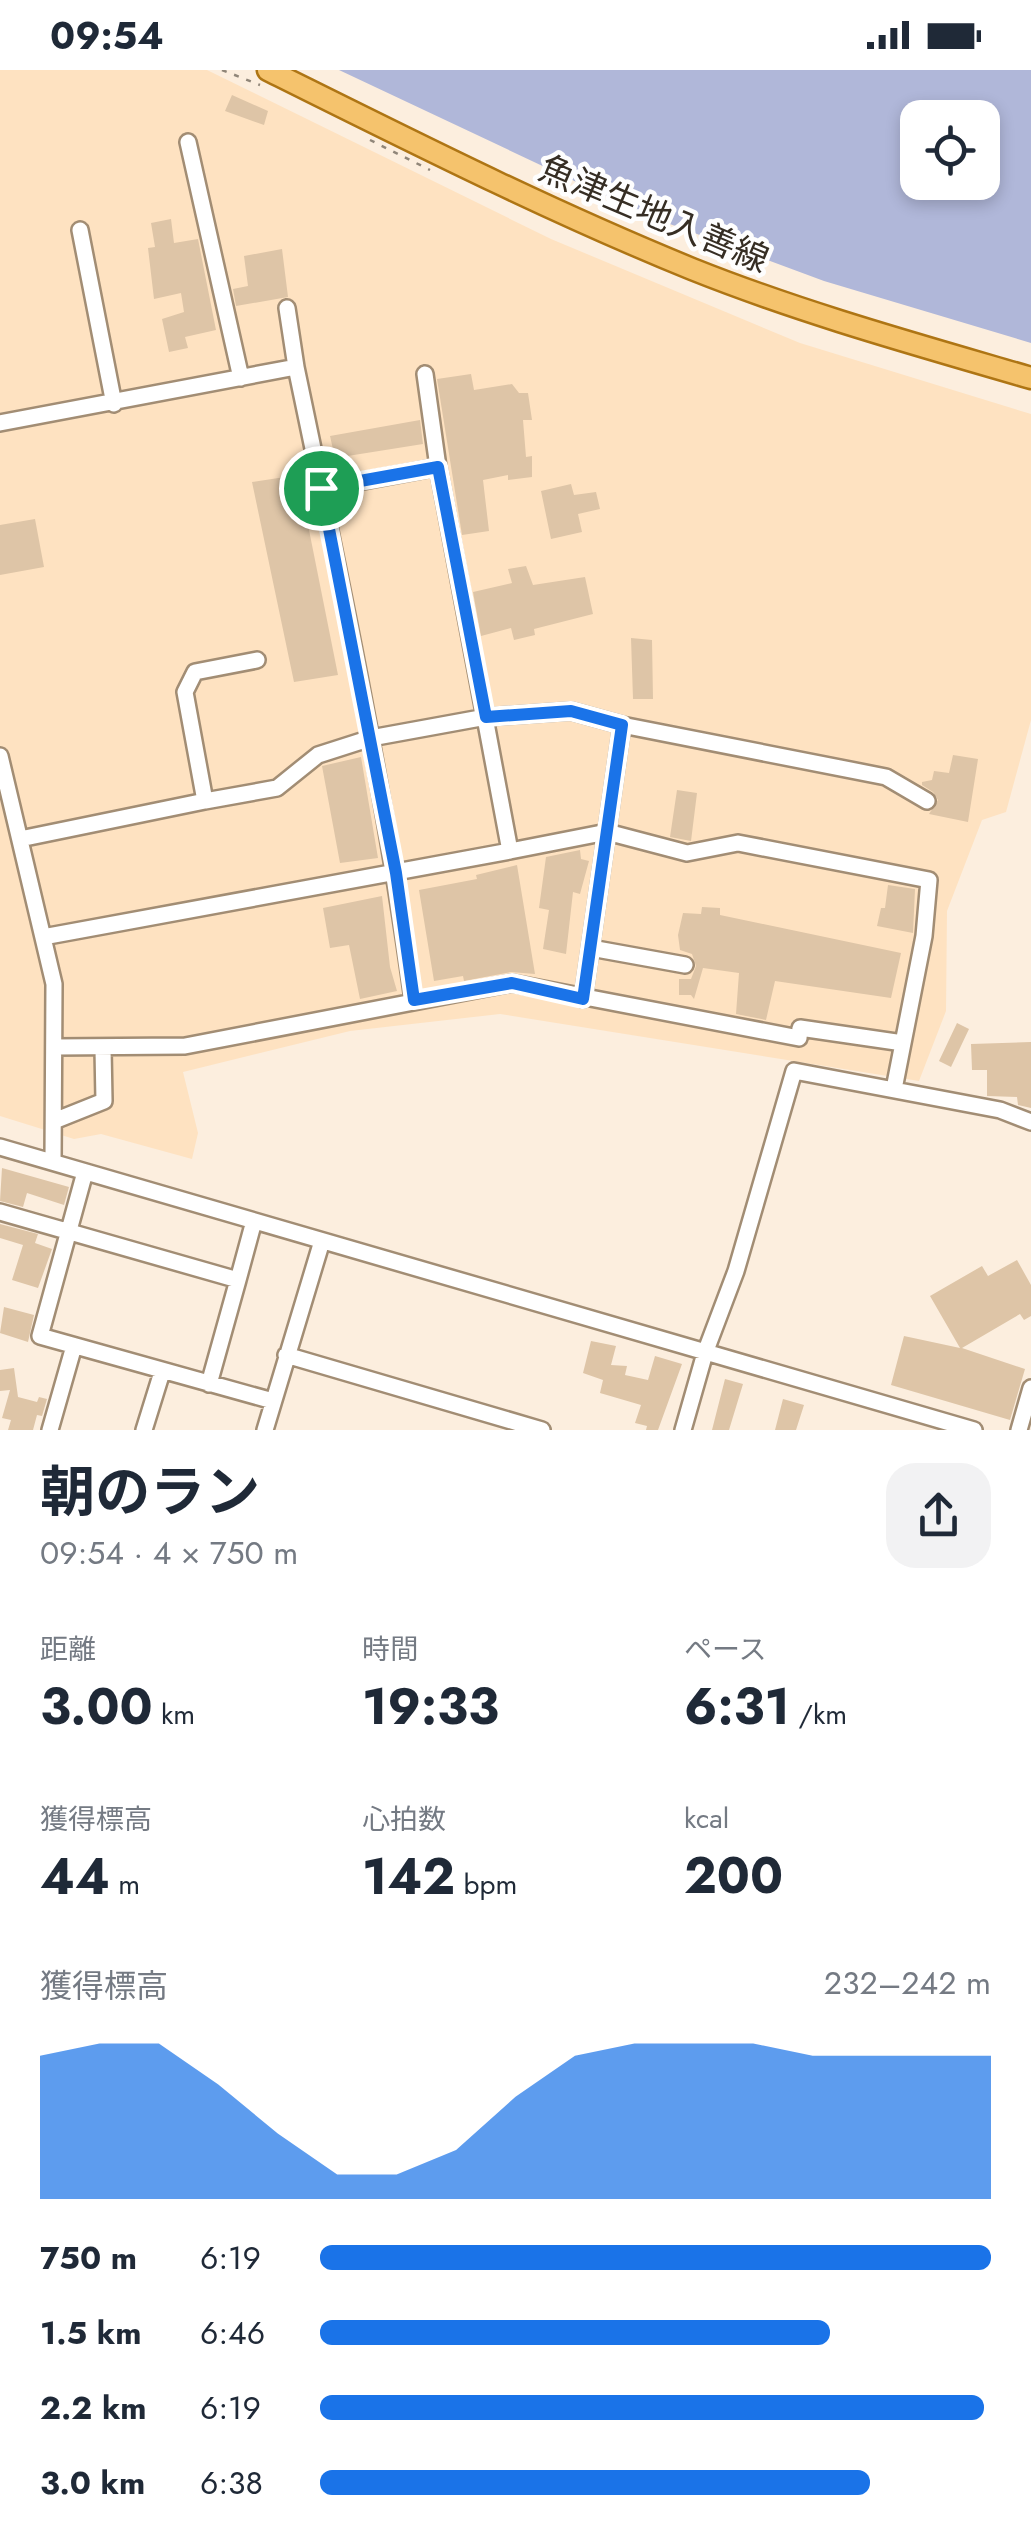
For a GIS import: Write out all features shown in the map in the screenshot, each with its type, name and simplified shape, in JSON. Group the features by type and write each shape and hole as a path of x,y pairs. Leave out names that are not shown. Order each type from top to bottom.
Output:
{"main road":[{"name":"魚津生地入善線","path":"268,70 581,222 694,270 765,296 1031,378"}],"street":[{"path":"188,142 240,378"},
{"path":"80,230 114,404"},
{"path":"286,308 396,873 414,1000"},
{"path":"0,423 296,366"},
{"path":"425,374 438,467 510,851"},
{"path":"321,488 438,467"},
{"path":"205,801 186,692 195,672 257,660"},
{"path":"20,839 277,788 318,754 371,738 486,717 571,711 622,725 886,777 927,801"},
{"path":"583,999 622,725"},
{"path":"0,756 54,984 53,1162"},
{"path":"43,937 607,832 687,853 738,843 929,880 924,936 894,1089"},
{"path":"590,948 686,965"},
{"path":"55,1046 186,1046 512,983 798,1038 800,1028 902,1043"},
{"path":"54,1121 104,1101 103,1049"},
{"path":"682,1430 736,1271 794,1071 1000,1110 1031,1122"},
{"path":"0,1147 974,1430"},
{"path":"85,1172 40,1336 274,1401"},
{"path":"0,1212 238,1280"},
{"path":"208,1384 254,1221"},
{"path":"265,1430 322,1241"},
{"path":"50,1430 74,1346"},
{"path":"286,1356 542,1430"},
{"path":"144,1430 162,1372"},
{"path":"1019,1430 1031,1388"}],"shaded area":[{"path":"0,70 207,70 551,239 800,343 1031,414 1031,720 1006,812 982,820 947,911 946,1011 919,1081 500,1014 350,1031 183,1072 198,1133 192,1159 101,1134 74,1139 0,1116"}],"water":[{"path":"339,70 1031,70 1031,343 824,281 651,217"}],"building":[{"path":"232,95 268,111 264,125 225,111"},
{"path":"171,219 174,243 198,239 216,330 185,337 188,348 169,352 162,319 184,312 181,293 154,299 148,248 155,247 151,223"},
{"path":"282,249 288,297 236,306 233,289 248,286 244,256"},
{"path":"471,374 474,390 512,384 519,393 528,393 532,420 523,420 526,457 532,456 532,477 508,480 508,475 483,480 489,531 462,535 437,379"},
{"path":"420,420 423,444 335,458 330,436"},
{"path":"298,475 338,675 294,682 252,482"},
{"path":"571,484 574,495 596,492 600,509 578,514 582,532 551,539 541,491"},
{"path":"35,519 44,567 0,575 0,525"},
{"path":"526,566 533,585 585,577 593,614 534,629 535,635 514,640 511,628 481,636 473,592 512,583 508,569"},
{"path":"631,638 652,640 653,699 633,699"},
{"path":"953,755 978,759 968,822 929,814 938,800 922,785 932,780 934,771 949,773"},
{"path":"361,757 378,858 340,863 322,766"},
{"path":"677,790 697,793 691,841 670,837"},
{"path":"580,850 581,859 589,861 580,894 573,892 566,954 543,949 549,910 539,908 546,857"},
{"path":"517,865 535,974 511,972 464,981 463,976 434,981 419,890 477,879 476,875"},
{"path":"888,885 915,889 913,933 877,926 881,908 885,908"},
{"path":"382,896 390,967 397,991 360,999 349,945 330,948 323,908"},
{"path":"702,907 720,908 720,915 901,953 891,998 775,981 766,1020 736,1014 739,973 703,968 694,999 691,995 679,995 679,979 691,979 696,966 692,954 680,950 678,935 683,913 701,914"},
{"path":"957,1023 969,1029 951,1067 939,1061"},
{"path":"1031,1042 1031,1108 1018,1105 1017,1097 987,1096 987,1070 972,1070 971,1044"},
{"path":"2,1168 69,1187 64,1205 27,1193 23,1207 0,1201"},
{"path":"0,1224 38,1234 35,1243 52,1249 38,1288 12,1280 23,1245 0,1238"},
{"path":"1017,1260 1031,1285 1031,1316 1024,1320 1020,1314 962,1348 1025,1369 1010,1420 891,1385 904,1336 960,1348 930,1296 982,1266 988,1276"},
{"path":"4,1307 34,1315 28,1342 0,1333"},
{"path":"591,1341 616,1346 611,1365 627,1366 625,1375 648,1380 655,1356 682,1364 658,1430 646,1430 647,1426 635,1423 641,1405 600,1393 603,1380 583,1373"},
{"path":"14,1368 18,1397 37,1402 39,1397 47,1399 33,1430 8,1430 11,1420 2,1418 10,1390 0,1391 0,1370"},
{"path":"725,1379 743,1384 729,1430 712,1430"},
{"path":"783,1399 804,1405 796,1430 775,1430"}],"route":[{"path":"438,467 486,717 571,711 622,725 583,999 512,983 414,1000 396,873 321,488 438,467"}]}
